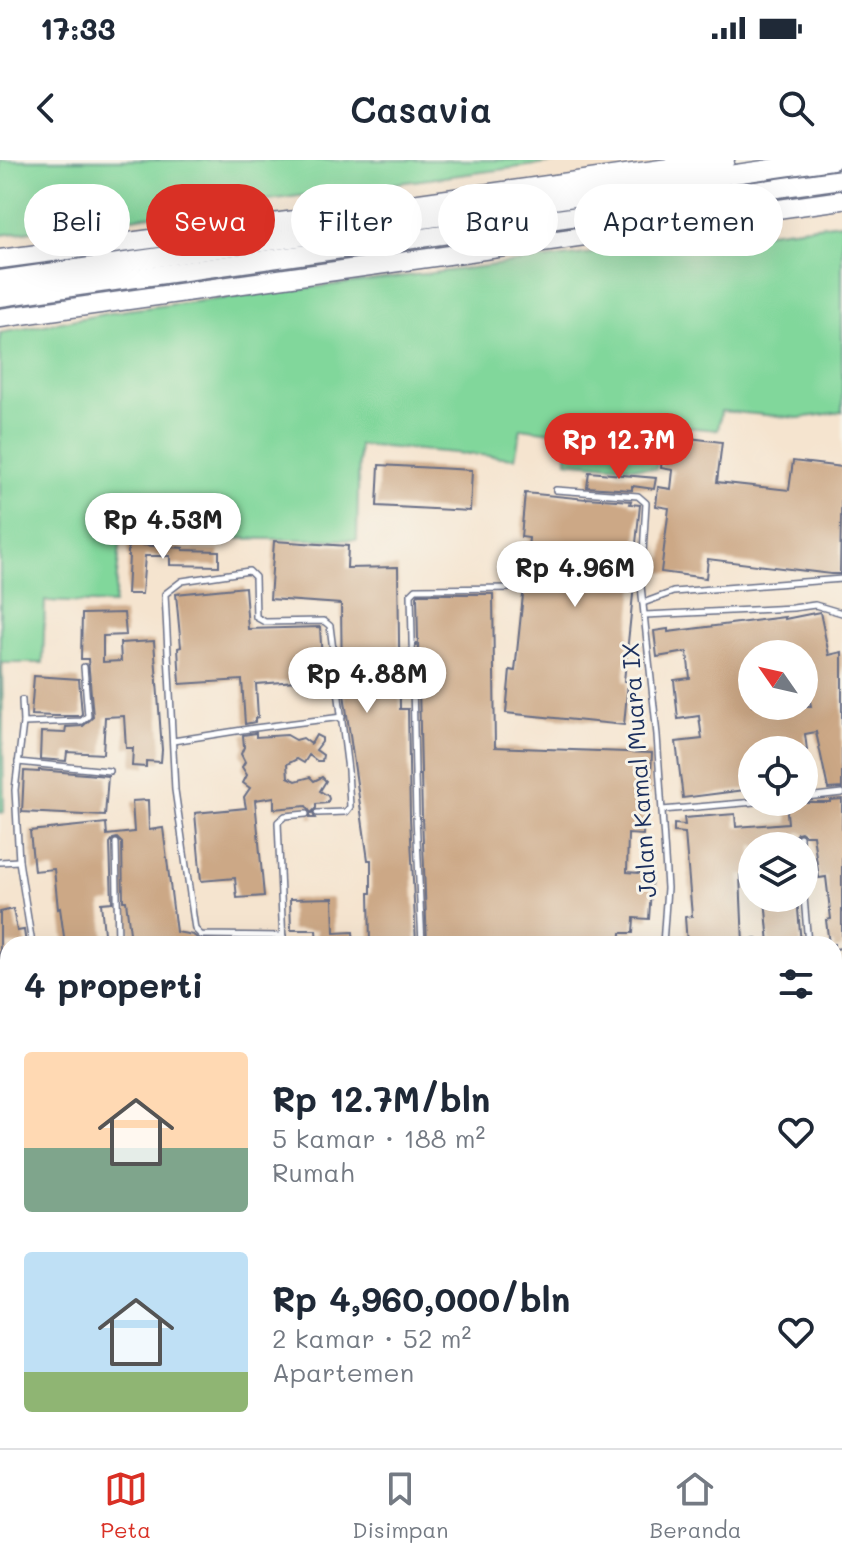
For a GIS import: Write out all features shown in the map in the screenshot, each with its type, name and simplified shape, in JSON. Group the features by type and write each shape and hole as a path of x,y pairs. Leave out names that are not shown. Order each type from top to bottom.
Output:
{"highway":[{"path":"0,259 725,160"},
{"path":"0,280 832,160"},
{"path":"0,297 842,179"},
{"path":"0,318 840,200"}],"lane":[{"name":"Jalan Kamal Muara IX","path":"556,490 638,496 646,503 641,586 662,810 667,888 664,936"},
{"path":"306,814 285,816 278,822 283,936 201,935 195,929 175,790 165,594 182,581 249,571 255,577 256,617 265,622 327,622 332,632 350,807 346,812 317,813"},
{"path":"643,603 673,592 842,579"},
{"path":"422,936 411,594 416,589 517,588"},
{"path":"645,615 815,605 842,613"},
{"path":"23,723 86,719 84,667"},
{"path":"22,700 23,723 15,790 19,861 31,936"},
{"path":"173,741 342,717"},
{"path":"18,762 109,771"},
{"path":"818,796 842,793"},
{"path":"662,810 738,803"},
{"path":"116,843 118,936"},
{"path":"0,862 19,861"},
{"path":"805,912 807,936"}],"green space":[{"path":"0,160 574,160 390,184 291,184 291,197 275,199 275,184 146,184 146,216 130,218 130,184 24,184 24,232 0,235"},
{"path":"842,223 842,412 799,418 721,411 718,430 661,425 656,469 567,461 569,434 521,428 515,458 359,445 357,540 121,537 114,604 45,601 43,663 2,663 4,812 0,813 0,333 127,310 574,256 783,256 783,230"}],"building":[{"path":"665,435 722,442 717,482 789,490 793,461 842,467 840,574 708,559 706,578 661,572 669,508 656,506 658,487 671,489 673,470 661,468"},
{"path":"379,465 472,470 470,511 377,506"},
{"path":"589,472 656,478 654,489 587,487"},
{"path":"525,493 631,501 630,504 640,505 624,681 628,682 624,725 506,713 510,670 515,671 529,538 521,537"},
{"path":"128,540 142,540 142,545 183,550 219,551 219,566 170,565 170,556 145,556 142,594 127,594"},
{"path":"274,541 348,546 347,568 398,567 400,709 408,709 416,936 370,936 371,860 368,860 342,680 341,604 270,599"},
{"path":"245,587 248,629 320,627 323,679 256,684 258,717 255,722 245,724 242,680 180,684 178,648 181,647 176,594"},
{"path":"493,594 495,747 652,753 650,794 645,793 643,835 628,834 627,872 652,874 649,919 634,918 633,933 621,933 621,936 427,936 417,596"},
{"path":"820,612 829,655 842,652 842,788 828,789 816,732 805,736 738,736 738,791 683,798 676,742 702,739 699,716 678,719 674,680 690,678 687,652 657,657 654,631 668,629 668,632"},
{"path":"124,613 126,635 103,636 103,662 121,661 120,643 154,641 161,762 146,761 146,767 132,766 133,748 126,748 124,716 105,717 103,754 67,752 66,761 40,759 41,732 65,733 66,727 83,726 93,717 88,659 81,659 82,614"},
{"path":"34,676 79,679 82,714 31,715"},
{"path":"256,733 256,737 287,735 296,740 303,738 311,744 316,735 322,738 316,750 323,755 322,761 309,755 304,763 297,759 287,764 288,777 296,781 310,777 314,781 322,777 326,781 320,791 329,799 327,803 316,804 312,812 315,818 309,818 311,813 306,806 274,809 274,797 255,800 264,896 237,898 235,878 201,881 195,813 246,808 244,797 250,788 243,783 247,775 242,767 245,762 241,754 243,735"},
{"path":"24,771 108,776 105,816 22,812"},
{"path":"842,799 842,936 828,936 826,920 831,919 826,877 819,878 818,832 738,832 738,912 742,912 743,936 686,936 685,917 692,916 685,833 674,832 674,824 685,825 684,818 735,814 736,827 788,823 787,816 818,816 818,802"},
{"path":"148,800 149,830 163,828 176,932 194,936 130,936 126,901 123,901 122,843 117,838 110,843 112,902 101,903 104,936 64,936 54,869 34,871 30,831 106,823 107,835 134,832 132,801"},
{"path":"333,898 334,933 353,932 353,936 316,936 316,930 291,930 290,899"},
{"path":"13,909 17,931 24,930 25,936 0,936 0,912"},
{"path":"766,912 798,912 800,936 768,936"}]}
